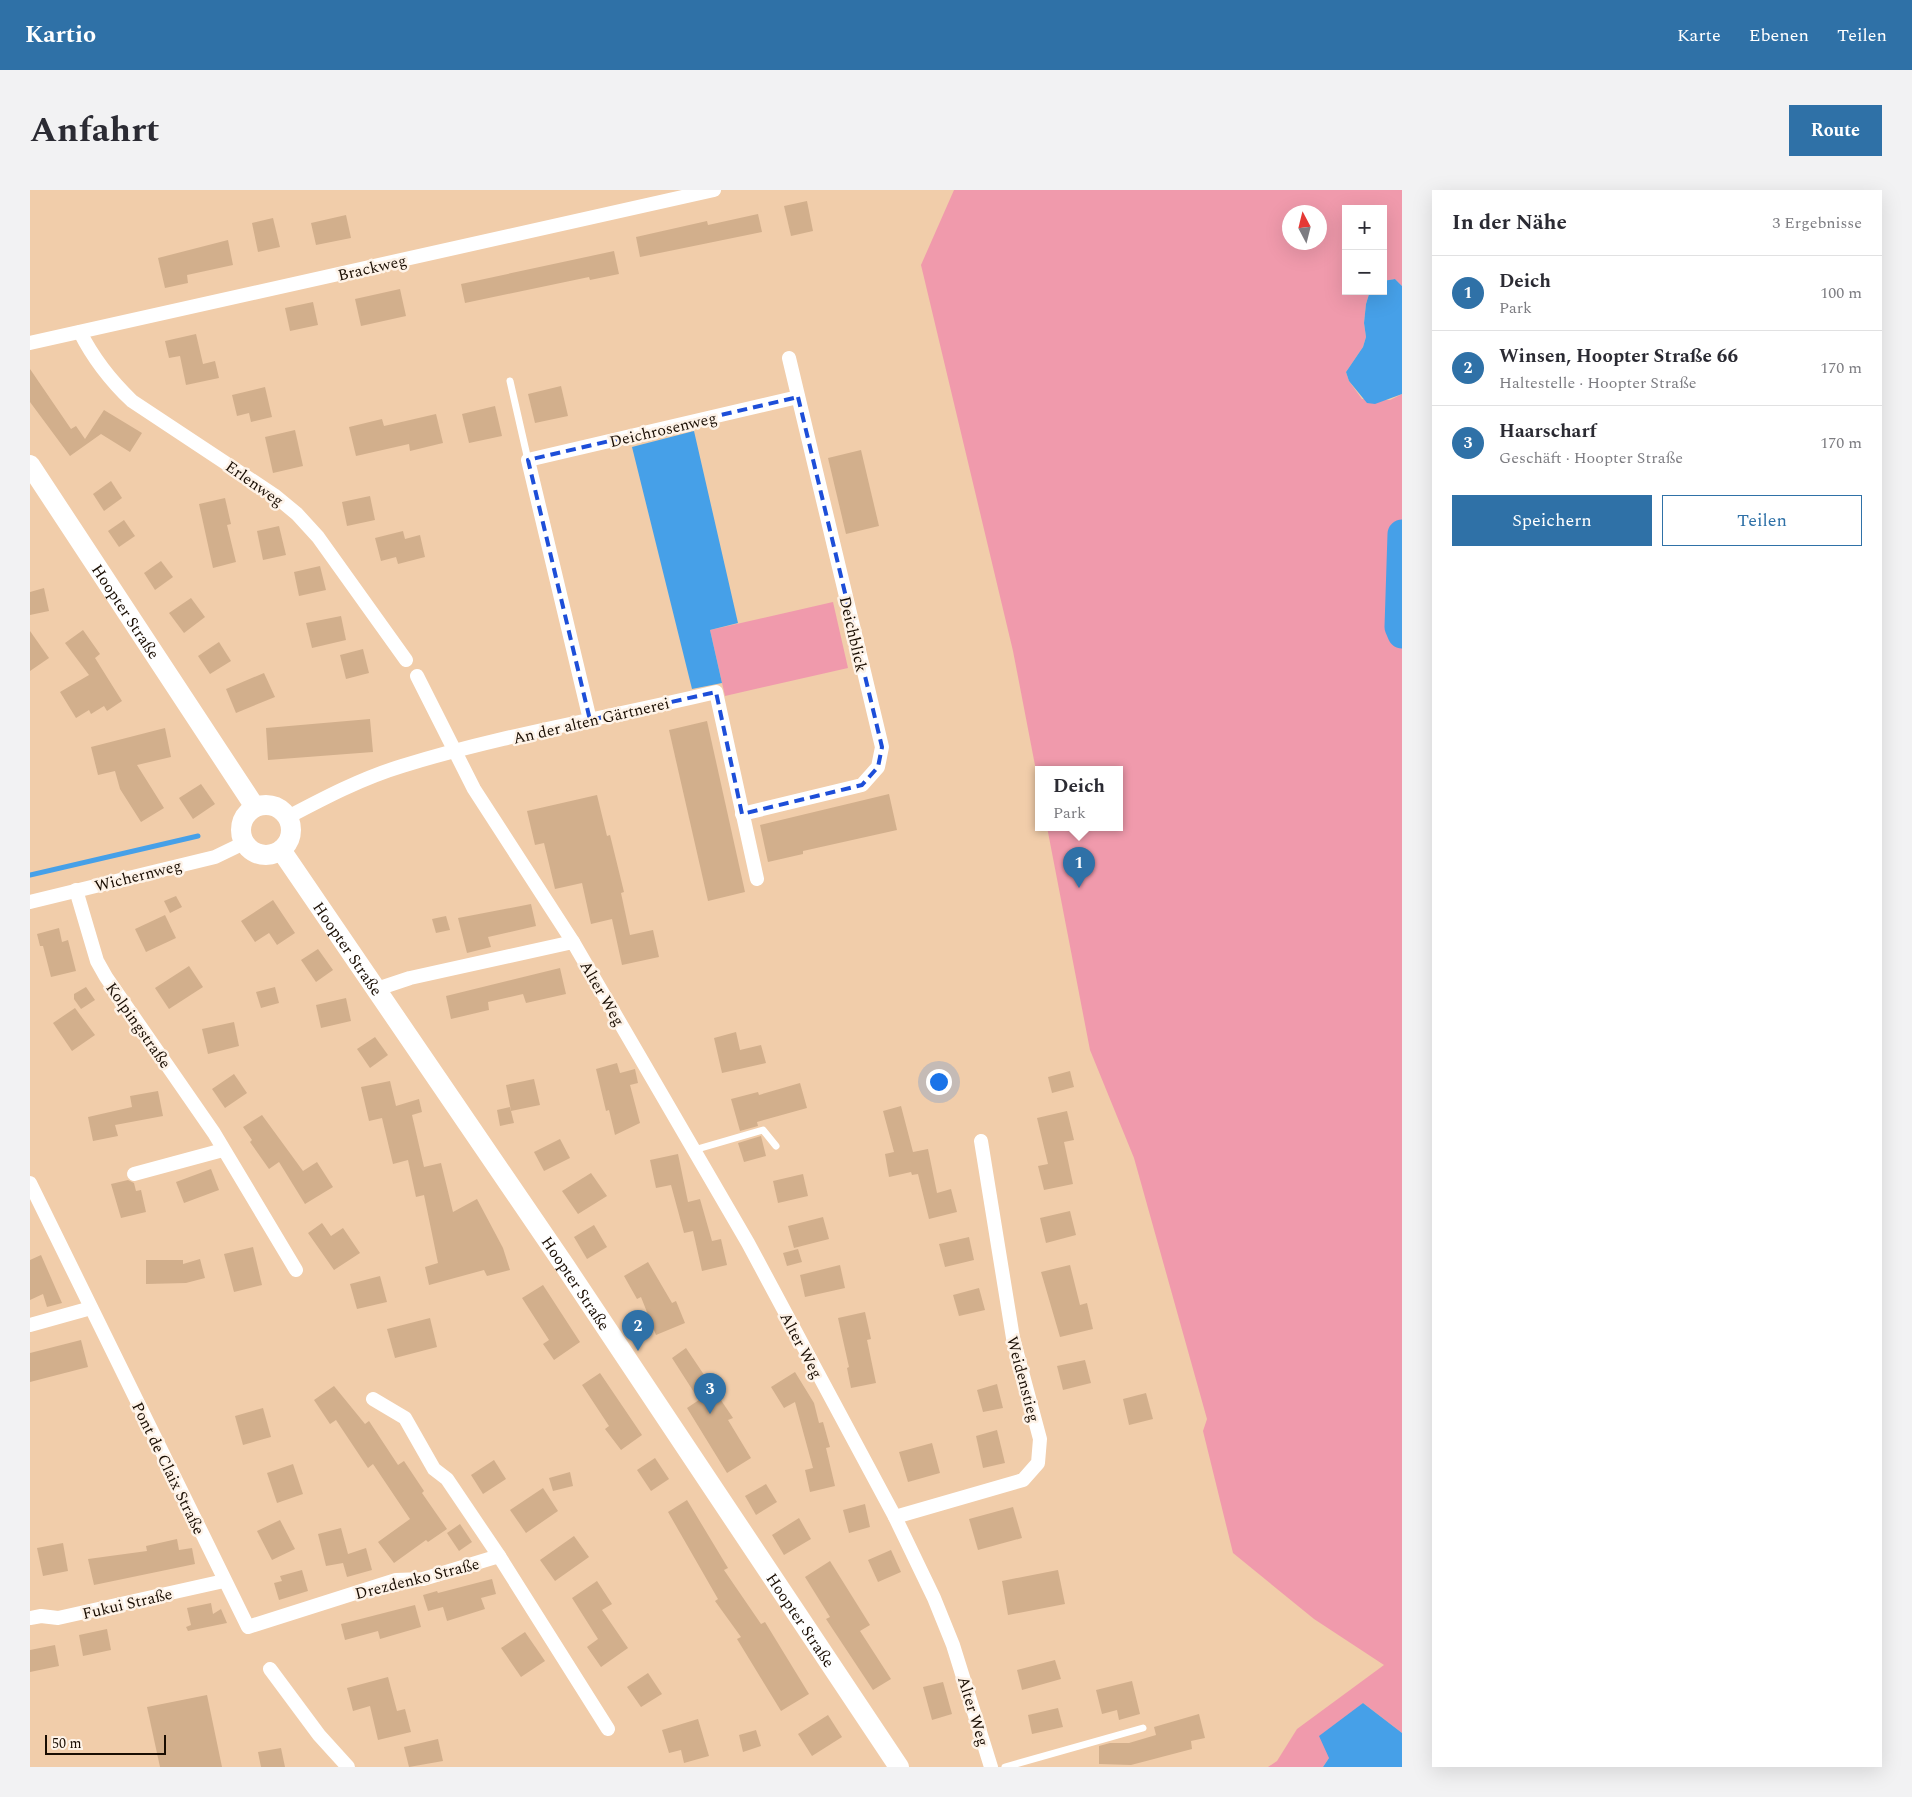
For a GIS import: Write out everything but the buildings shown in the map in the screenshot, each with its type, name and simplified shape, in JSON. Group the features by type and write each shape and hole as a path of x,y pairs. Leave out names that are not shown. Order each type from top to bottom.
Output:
{"street":[{"name":"Brackweg","path":"30,343 714,190"},
{"name":"Erlenweg","path":"80,332 88,348 116,385 132,400 274,495 297,514 318,537 406,660"},
{"name":"Deichblick","path":"742,814 862,785 878,767 882,747 788,358"},
{"name":"Deichrosenweg","path":"528,460 798,397"},
{"path":"528,460 590,720"},
{"name":"Hoopter Straße","path":"30,465 255,807"},
{"name":"Alter Weg","path":"417,676 474,789 573,942 694,1150 895,1517 934,1598 953,1645 991,1767"},
{"name":"An der alten Gärtnerei","path":"288,817 334,793 400,766 716,692 756,879"},
{"path":"273,806 288,817 291,835 281,850 265,856 250,850 244,843 241,827 243,819 255,807 273,806"},
{"name":"Wichernweg","path":"30,902 215,857 244,843"},
{"name":"Hoopter Straße","path":"281,850 377,989 899,1767"},
{"name":"Kolpingstraße","path":"76,890 101,970 223,1150 296,1270"},
{"name":"Alter Weg","path":"377,989 410,978 573,942"},
{"name":"Weidenstieg","path":"895,1517 1023,1480 1038,1463 1040,1439 1012,1338 981,1141"},
{"path":"134,1174 223,1150"},
{"name":"Pont de Claix Straße","path":"30,1183 248,1627"},
{"path":"30,1325 91,1308"},
{"name":"Drezdenko Straße","path":"373,1399 404,1418 434,1469 448,1479 500,1556 608,1729"},
{"name":"Drezdenko Straße","path":"248,1627 396,1580 423,1579 500,1556"},
{"name":"Fukui Straße","path":"30,1618 41,1616 58,1618 224,1581"},
{"path":"270,1669 319,1735 348,1767"}],"lane":[{"path":"510,381 528,460"},
{"path":"694,1150 763,1130 776,1146"},
{"path":"1005,1767 1143,1728"}],"highlighted area":[{"path":"798,397 882,747 878,767 862,785 742,814 716,692 590,720 528,460"}],"shaded area":[{"path":"954,190 1402,190 1402,286 1395,279 1387,280 1387,205 1342,205 1342,295 1369,295 1364,323 1366,337 1363,347 1346,372 1349,381 1362,399 1390,400 1402,394 1402,1733 1363,1703 1342,1721 1329,1758 1323,1767 1268,1767 1277,1761 1297,1729 1384,1665 1314,1619 1233,1553 1203,1431 1207,1419 1134,1158 1090,1050 1048,831 1123,831 1123,766 1035,766 1013,651 921,265"},
{"path":"833,602 848,668 725,696 710,630"}],"water":[{"path":"1395,279 1402,286 1402,394 1375,404 1367,403 1349,381 1346,372 1363,347 1366,337 1364,323 1369,295 1387,295 1387,280"},
{"path":"694,431 738,623 710,630 722,683 692,689 632,447"},
{"path":"1363,1703 1402,1733 1402,1767 1323,1767 1329,1758 1319,1736"}],"waterway":[{"path":"1402,534 1399,627 1402,634"},
{"path":"30,875 198,836"}],"place":[{"name":"Deich","path":"1079,888"},
{"name":"Winsen, Hoopter Straße 66","path":"638,1351"},
{"name":"Haarscharf","path":"710,1414"}]}
